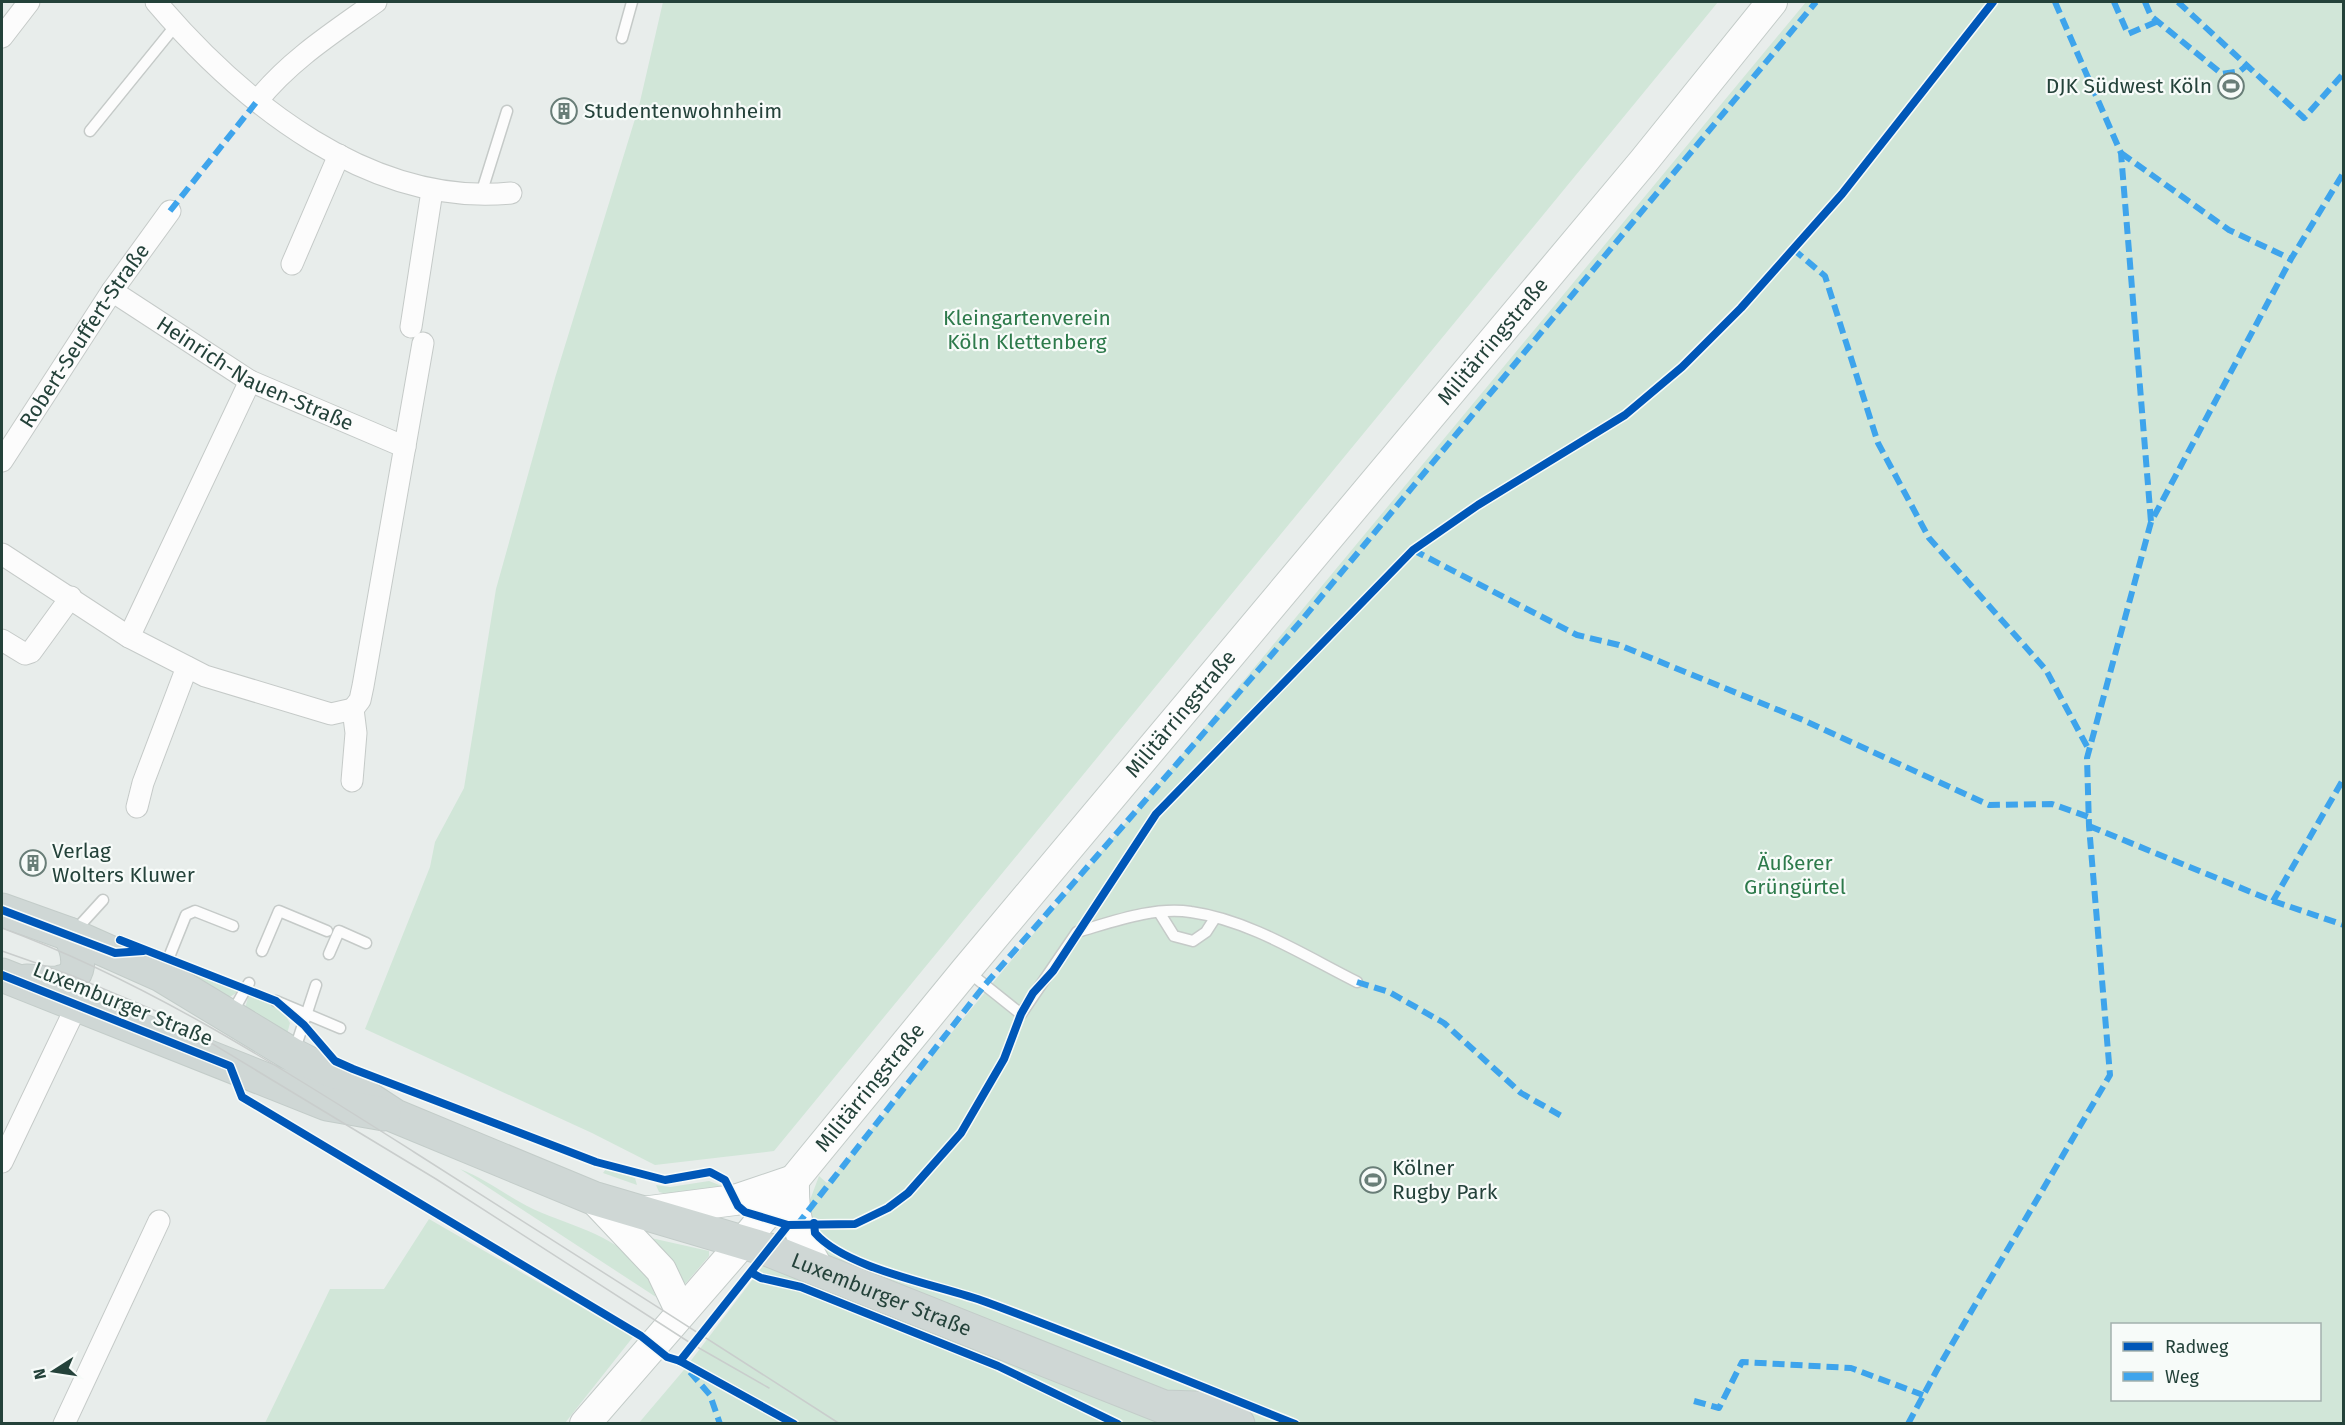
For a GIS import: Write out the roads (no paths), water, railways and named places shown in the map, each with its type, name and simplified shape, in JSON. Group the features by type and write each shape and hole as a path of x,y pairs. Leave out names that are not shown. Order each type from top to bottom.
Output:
{"main road":[{"name":"Militärringstraße","path":"585,1424 744,1241 966,970 1467,374 1772,2"},
{"name":"Luxemburger Straße","path":"2,909 73,936 161,975 293,1055 334,1076 395,1116 593,1198 744,1241 1172,1415 1196,1408 1238,1424"},
{"path":"7,978 62,982 73,976 79,961 78,948 73,936"},
{"name":"Luxemburger Straße","path":"7,978 327,1104 395,1116"},
{"path":"639,1212 735,1200 794,1180 797,1225 802,1240 819,1270"},
{"path":"593,1198 661,1270 681,1312"}],"street":[{"path":"2,37 29,2"},
{"path":"156,2 176,25 283,121 339,155 387,177 432,191 480,196 511,193"},
{"path":"258,100 273,82 309,50 376,2"},
{"path":"292,264 339,155"},
{"path":"352,782 357,733 353,709 363,686 405,447 432,191"},
{"name":"Robert-Seuffert-Straße","path":"2,461 112,291 170,211"},
{"name":"Heinrich-Nauen-Straße","path":"112,291 250,381 405,447"},
{"path":"129,637 250,381"},
{"path":"2,554 129,637 205,676 331,714 353,709"},
{"path":"2,640 25,654 32,652 71,597"},
{"path":"137,807 143,783 187,667"},
{"path":"2,1162 77,1005"},
{"path":"64,1424 159,1221"}],"lane":[{"path":"622,38 632,2"},
{"path":"90,131 176,25"},
{"path":"480,196 507,111"},
{"path":"73,936 103,900"},
{"path":"161,975 186,915 195,911 233,926"},
{"path":"262,951 279,911 327,931"},
{"path":"1159,912 1174,936 1193,941 1206,932 1215,918"},
{"path":"966,970 1021,1014 1077,932 1159,912 1190,912 1246,928 1357,981"},
{"path":"329,954 339,931 366,943"},
{"path":"231,1016 249,983"},
{"path":"293,1055 316,985"},
{"path":"276,1001 340,1028"}],"tram line":[{"path":"2,928 110,974 265,1059 840,1424"},
{"path":"2,951 73,976 163,1014 436,1179 692,1344 769,1388"}],"place":[{"name":"DJK Südwest Köln","path":"2231,86"},
{"name":"Studentenwohnheim","path":"564,111"},
{"name":"Verlag Wolters Kluwer","path":"33,863"},
{"name":"Kölner Rugby Park","path":"1373,1180"}],"park label":[{"name":"Kleingartenverein Köln Klettenberg","path":"1027,330"},
{"name":"Äußerer Grüngürtel","path":"1795,875"}]}
